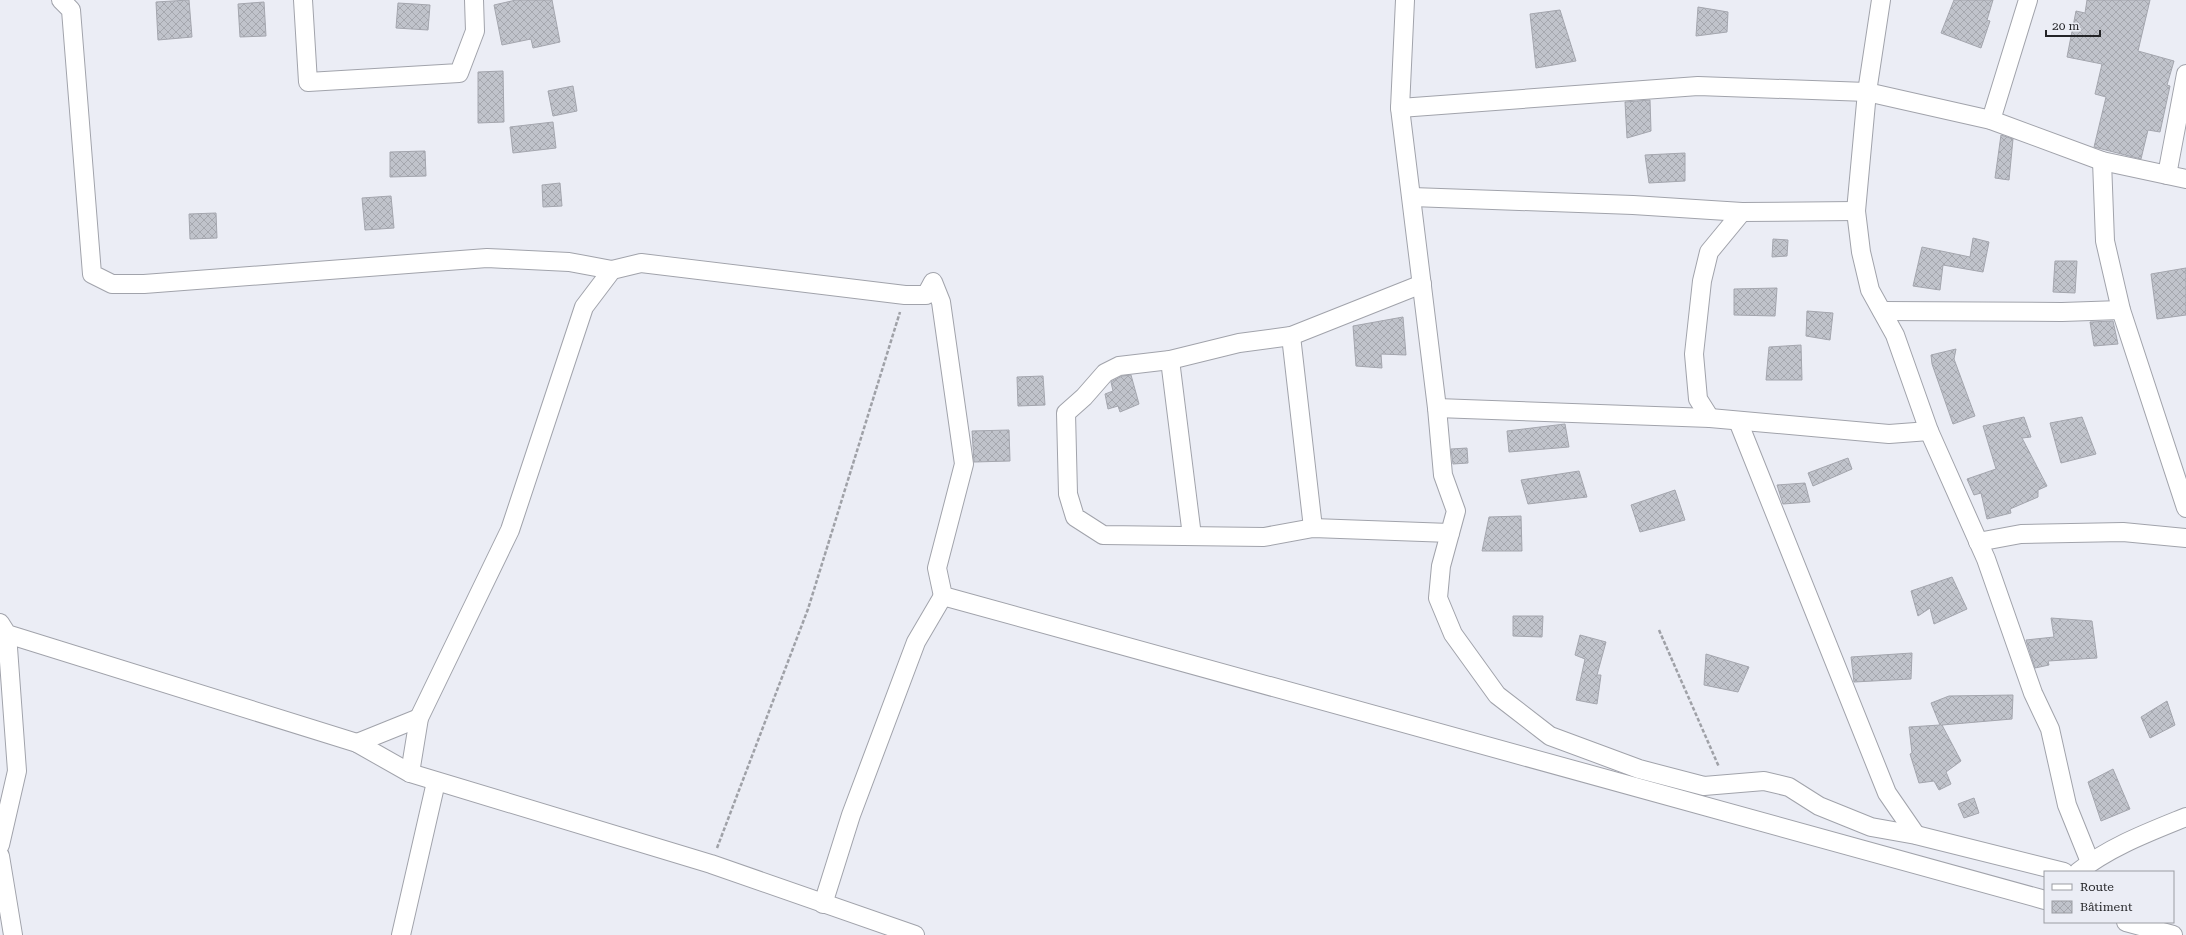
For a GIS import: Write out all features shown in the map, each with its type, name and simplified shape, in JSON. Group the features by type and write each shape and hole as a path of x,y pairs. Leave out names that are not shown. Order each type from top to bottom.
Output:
{"street":[{"path":"61,0 70,10 92,274 112,284 144,284 487,258 569,262 612,270 641,263 905,295 926,295 933,282 941,302 964,464 937,568 943,596 916,642 851,815 822,904"},
{"path":"303,0 308,82 459,73 475,31 474,0"},
{"path":"1405,0 1400,108 1437,408 1443,475 1456,511 1441,566 1438,598 1453,634 1497,695 1550,736 1639,769 1704,786 1764,781 1789,787 1819,806 1864,824 1916,835 2060,871"},
{"path":"1881,0 1867,92 1856,211 1860,252 1868,282 1895,335 1929,431 1978,542 2033,693 2050,729 2067,805 2084,867 2140,836 2186,817"},
{"path":"1991,120 2028,0"},
{"path":"2167,175 2186,74"},
{"path":"1400,108 1698,86 1867,92 1991,120 2102,161 2186,179"},
{"path":"2102,161 2105,241 2120,310 2186,508"},
{"path":"1412,197 1633,205 1742,212 1856,211"},
{"path":"1710,418 1698,399 1694,354 1702,281 1709,252 1742,212"},
{"path":"410,773 419,718 510,530 584,307 612,270"},
{"path":"1422,284 1291,336 1239,343 1170,360 1118,366 1105,373 1084,397 1066,413 1068,494 1075,517 1103,535 1264,537 1313,528 1450,533"},
{"path":"1882,312 2062,312 2120,310"},
{"path":"1291,336 1313,528"},
{"path":"1170,360 1192,536"},
{"path":"1437,408 1710,418 1889,434 1929,431"},
{"path":"1738,421 1887,793 1916,835"},
{"path":"1978,542 2021,534 2108,533 2186,538"},
{"path":"943,596 2044,900"},
{"path":"0,844 17,771 4,628 356,743 410,773 436,782 711,864 822,904 915,935"},
{"path":"356,743 419,718"},
{"path":"401,935 436,782"},
{"path":"0,856 13,935"},
{"path":"2130,923 2173,935"}],"path":[{"path":"711,864 808,609 905,295"},
{"path":"1659,630 1713,756 1729,785"}],"building":[{"path":"189,0 192,37 158,40 156,2"},
{"path":"516,0 552,0 560,42 533,48 531,39 502,45 494,5"},
{"path":"1954,0 1993,0 1987,20 1990,21 1981,48 1941,33"},
{"path":"2087,0 2150,0 2138,51 2174,61 2167,85 2170,86 2160,132 2148,130 2141,159 2094,147 2106,97 2095,94 2102,64 2067,57 2076,11 2085,13"},
{"path":"264,2 266,36 240,37 238,4"},
{"path":"398,3 430,5 428,30 396,28"},
{"path":"1698,7 1728,12 1727,32 1696,36"},
{"path":"1560,10 1576,61 1536,68 1530,14"},
{"path":"503,71 504,122 478,123 478,72"},
{"path":"573,86 577,111 553,116 548,91"},
{"path":"1650,100 1651,131 1627,138 1625,102"},
{"path":"553,122 556,148 513,153 510,127"},
{"path":"2001,135 2013,139 2009,180 1995,178"},
{"path":"425,151 426,176 390,177 390,152"},
{"path":"1685,153 1685,181 1649,183 1645,155"},
{"path":"560,183 562,206 543,207 542,185"},
{"path":"391,196 394,228 365,230 362,198"},
{"path":"216,213 217,238 190,239 189,214"},
{"path":"1973,238 1989,242 1983,272 1943,265 1940,290 1913,286 1922,247 1970,257"},
{"path":"1773,239 1788,240 1787,256 1772,257"},
{"path":"2055,261 2077,261 2075,293 2053,292"},
{"path":"2186,268 2186,315 2157,319 2151,274"},
{"path":"1777,288 1775,316 1734,315 1734,289"},
{"path":"1807,311 1833,313 1830,340 1806,336"},
{"path":"1403,317 1406,355 1381,354 1382,368 1356,366 1353,326"},
{"path":"2113,321 2118,344 2094,346 2090,322"},
{"path":"1801,345 1802,380 1766,380 1769,347"},
{"path":"1956,349 1954,359 1975,416 1953,424 1932,364 1931,355"},
{"path":"1131,375 1139,404 1120,412 1118,406 1108,409 1105,394 1113,391 1111,382 1122,376"},
{"path":"1043,376 1045,405 1018,406 1017,377"},
{"path":"2024,417 2031,437 2022,438 2047,486 2038,490 2038,497 2010,509 2011,513 1987,519 1981,493 1974,495 1967,479 1996,469 1983,426"},
{"path":"2082,417 2096,454 2061,463 2050,423"},
{"path":"1565,424 1569,447 1509,452 1507,431"},
{"path":"1009,430 1010,461 974,462 972,431"},
{"path":"1467,448 1468,463 1453,464 1451,449"},
{"path":"1848,458 1852,469 1813,486 1808,473"},
{"path":"1579,471 1587,497 1528,504 1521,480"},
{"path":"1805,483 1810,502 1783,504 1777,485"},
{"path":"1675,490 1685,520 1640,532 1631,505"},
{"path":"1521,516 1522,551 1482,551 1489,517"},
{"path":"1952,577 1967,609 1934,624 1930,608 1918,616 1911,591"},
{"path":"1513,616 1543,616 1542,637 1513,636"},
{"path":"2051,618 2092,621 2097,658 2048,661 2049,665 2035,668 2026,640 2054,637"},
{"path":"1580,635 1606,642 1597,675 1601,675 1597,704 1576,700 1585,659 1575,655"},
{"path":"1912,653 1911,679 1854,682 1851,657"},
{"path":"1706,654 1749,667 1738,692 1704,685"},
{"path":"2013,695 2012,719 1942,725 1961,761 1946,772 1951,784 1939,790 1934,781 1919,783 1910,754 1912,753 1909,727 1940,725 1931,703 1949,696"},
{"path":"2167,701 2175,725 2150,738 2141,717"},
{"path":"2113,769 2130,809 2101,821 2088,782"},
{"path":"1974,798 1979,813 1964,818 1958,804"}]}
